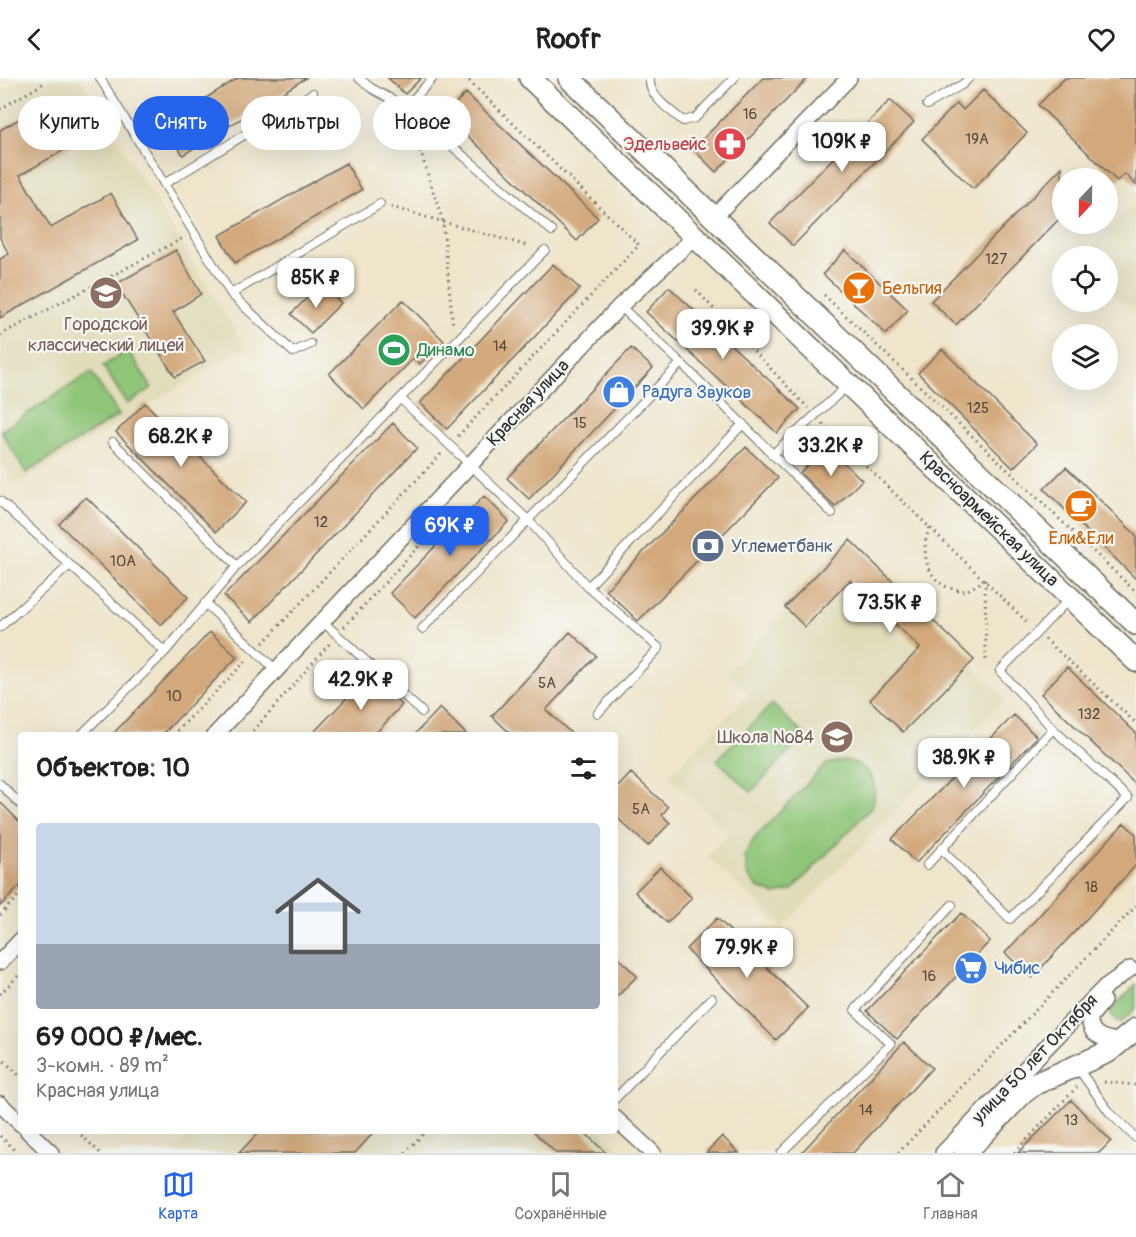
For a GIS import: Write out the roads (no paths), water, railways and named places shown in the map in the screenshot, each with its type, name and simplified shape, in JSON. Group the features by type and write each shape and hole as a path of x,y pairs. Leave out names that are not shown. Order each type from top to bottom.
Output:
{"main road":[{"name":"Красноармейская улица","path":"530,78 1136,661"},
{"name":"Красноармейская улица","path":"569,78 1136,624"},
{"name":"Красная улица","path":"696,236 714,217"},
{"name":"улица 50 лет Октября","path":"964,1153 1029,1088 1035,1084 1081,1072 1130,1035"}],"street":[{"name":"Красная улица","path":"714,217 849,78"},
{"name":"Красная улица","path":"222,732 276,670 620,306 696,236"},
{"path":"0,963 18,943"},
{"name":"улица 50 лет Октября","path":"1130,1035 1104,1040 1095,1033 1090,1022 1094,1011 1113,992 1133,966"},
{"name":"улица 50 лет Октября","path":"944,1153 1105,987 1133,966"},
{"path":"0,1104 18,1121"},
{"path":"618,1121 653,1153"},
{"path":"31,1134 51,1153"}],"lane":[{"path":"100,78 231,294 293,352 311,344"},
{"path":"359,78 386,96"},
{"path":"416,96 433,78"},
{"path":"650,78 649,84 655,94 683,121 695,118 734,78"},
{"path":"927,105 963,84 969,78"},
{"path":"164,184 313,93"},
{"path":"457,150 552,231"},
{"path":"231,294 380,204"},
{"path":"84,732 165,652 237,566 545,250"},
{"path":"620,306 681,363 832,513"},
{"path":"422,629 681,363"},
{"path":"772,455 850,384"},
{"path":"401,399 529,521 588,587 659,648 598,713"},
{"path":"588,587 743,424"},
{"path":"113,442 237,566"},
{"path":"0,501 165,652"},
{"path":"0,627 70,565"},
{"path":"941,849 1010,919 1128,798 1053,729 1000,671 1071,597"},
{"path":"205,603 276,670"},
{"path":"322,621 422,712"},
{"path":"927,865 1053,729"},
{"path":"0,784 18,802"},
{"path":"781,1153 891,1044 855,1010 952,905"},
{"path":"618,1096 712,998"},
{"path":"1081,1072 1110,1113 1136,1138"}],"place":[{"name":"Эдельвейс","path":"730,144"},
{"name":"Бельгия","path":"859,288"},
{"name":"Городской классический лицей","path":"106,293"},
{"name":"Динамо","path":"394,350"},
{"name":"Радуга Звуков","path":"619,392"},
{"name":"Ели&Ели","path":"1081,506"},
{"name":"Углеметбанк","path":"708,546"},
{"name":"Школа №84","path":"837,737"},
{"name":"Чибис","path":"971,968"}]}
